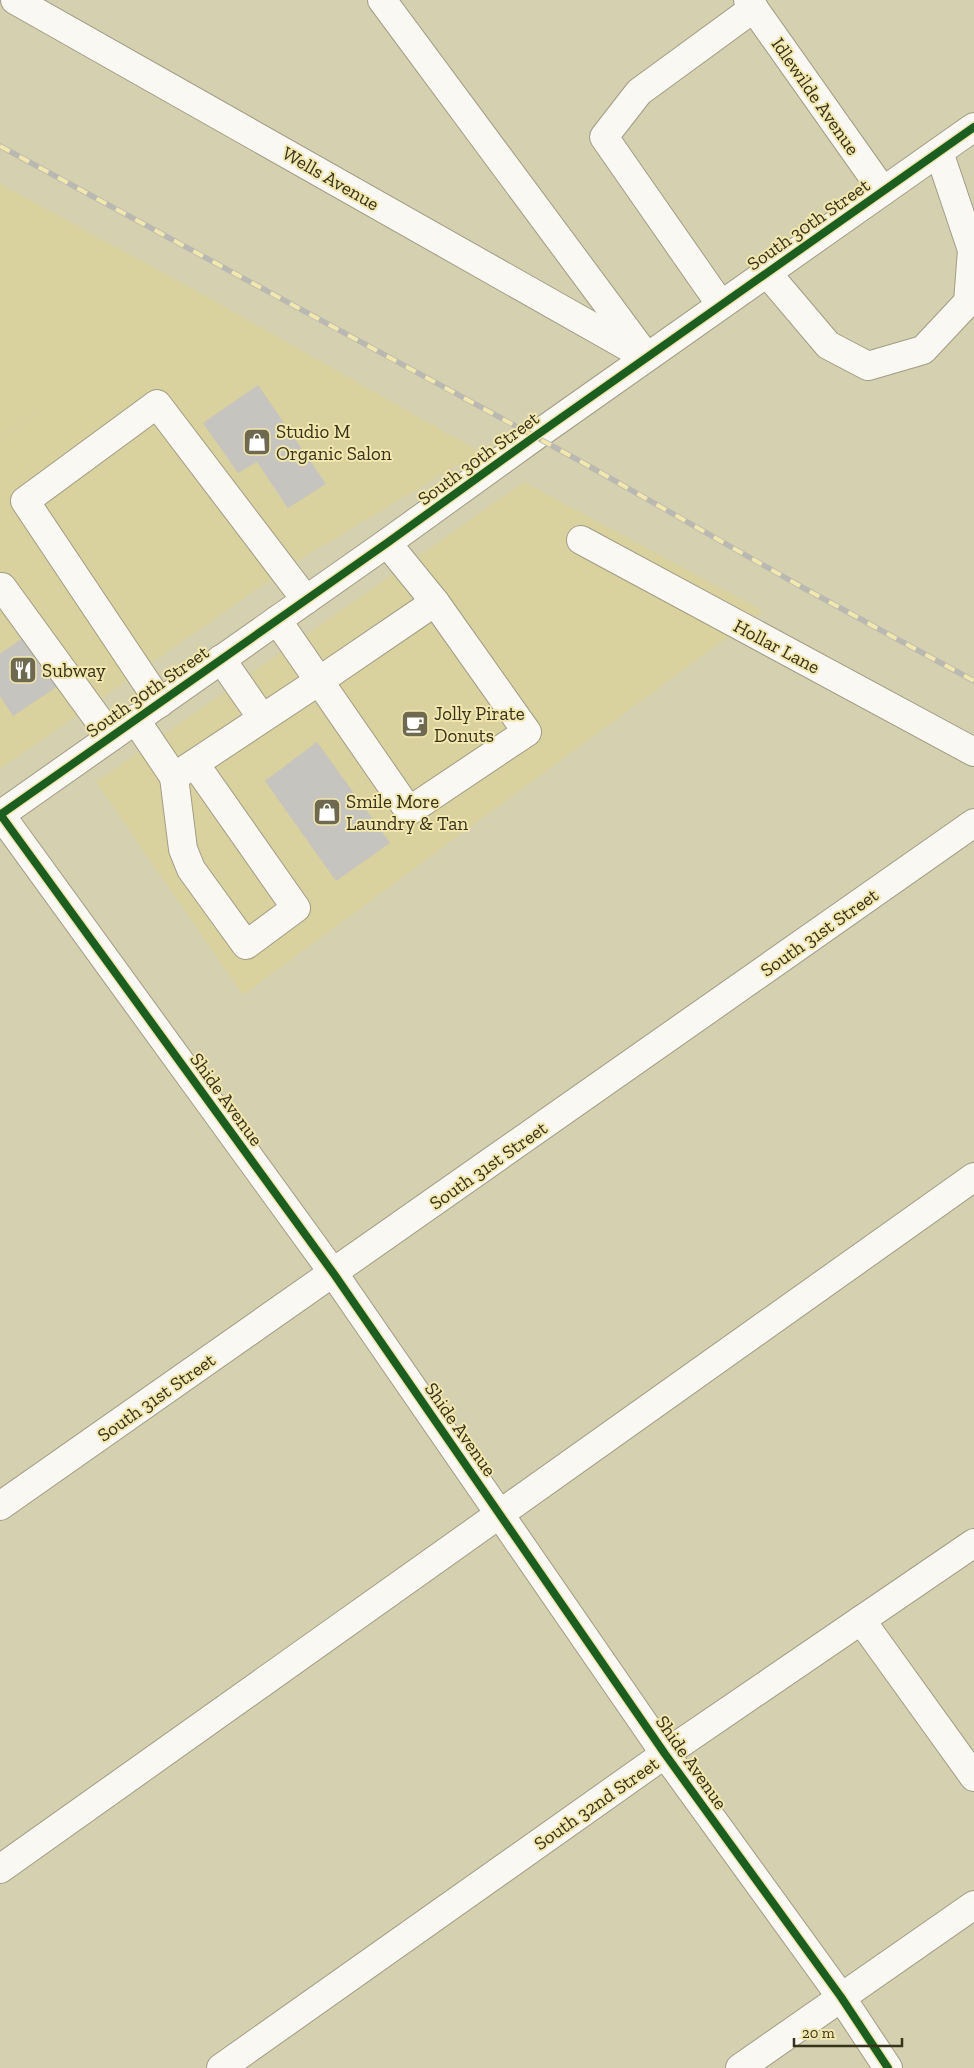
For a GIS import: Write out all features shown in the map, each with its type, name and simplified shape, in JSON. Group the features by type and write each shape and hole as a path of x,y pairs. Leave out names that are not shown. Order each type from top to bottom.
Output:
{"street":[{"name":"Wells Avenue","path":"15,0 646,357"},
{"path":"48,0 69,30"},
{"path":"382,0 646,357"},
{"path":"721,305 604,137 639,92 751,4"},
{"name":"Idlewilde Avenue","path":"751,4 883,191"},
{"name":"South 30th Street","path":"0,814 387,543 646,357 974,127"},
{"path":"766,273 828,345 868,366 923,350 968,302 972,250 939,152"},
{"path":"160,702 25,500 157,404 306,600"},
{"name":"Hollar Lane","path":"581,540 974,752"},
{"path":"277,620 409,811 527,732 434,602 387,543"},
{"path":"1,588 110,737"},
{"path":"185,770 434,602"},
{"path":"221,659 262,718"},
{"path":"135,719 185,770 296,908 246,945 191,869 183,849 185,770"},
{"name":"Shide Avenue","path":"0,814 334,1274 665,1754 841,1997 888,2068"},
{"name":"South 31st Street","path":"0,1506 334,1274 974,823"},
{"path":"0,1869 974,1178"},
{"name":"South 32nd Street","path":"221,2068 665,1754 974,1543"},
{"path":"861,1620 974,1777"},
{"path":"740,2068 974,1905"}],"shaded area":[{"path":"0,184 195,290 480,452 299,560 0,769 0,440 64,391 0,439"},
{"path":"524,482 763,611 243,995 96,782"}],"building":[{"name":"Studio M Organic Salon","path":"258,385 326,484 288,508 257,462 238,473 203,423"},
{"name":"Subway","path":"23,638 58,686 13,716 0,696 0,654"},
{"name":"Smile More Laundry & Tan","path":"317,742 390,843 336,881 265,781"}],"railway":[{"path":"0,146 580,461 800,586 974,681"}],"cycle path":[{"path":"0,815 974,127"},
{"path":"0,814 334,1274 665,1754 841,1997 888,2068"}],"place":[{"name":"Studio M Organic Salon","path":"257,442"},
{"name":"Subway","path":"23,670"},
{"name":"Jolly Pirate Donuts","path":"415,724"},
{"name":"Smile More Laundry & Tan","path":"327,812"}]}
